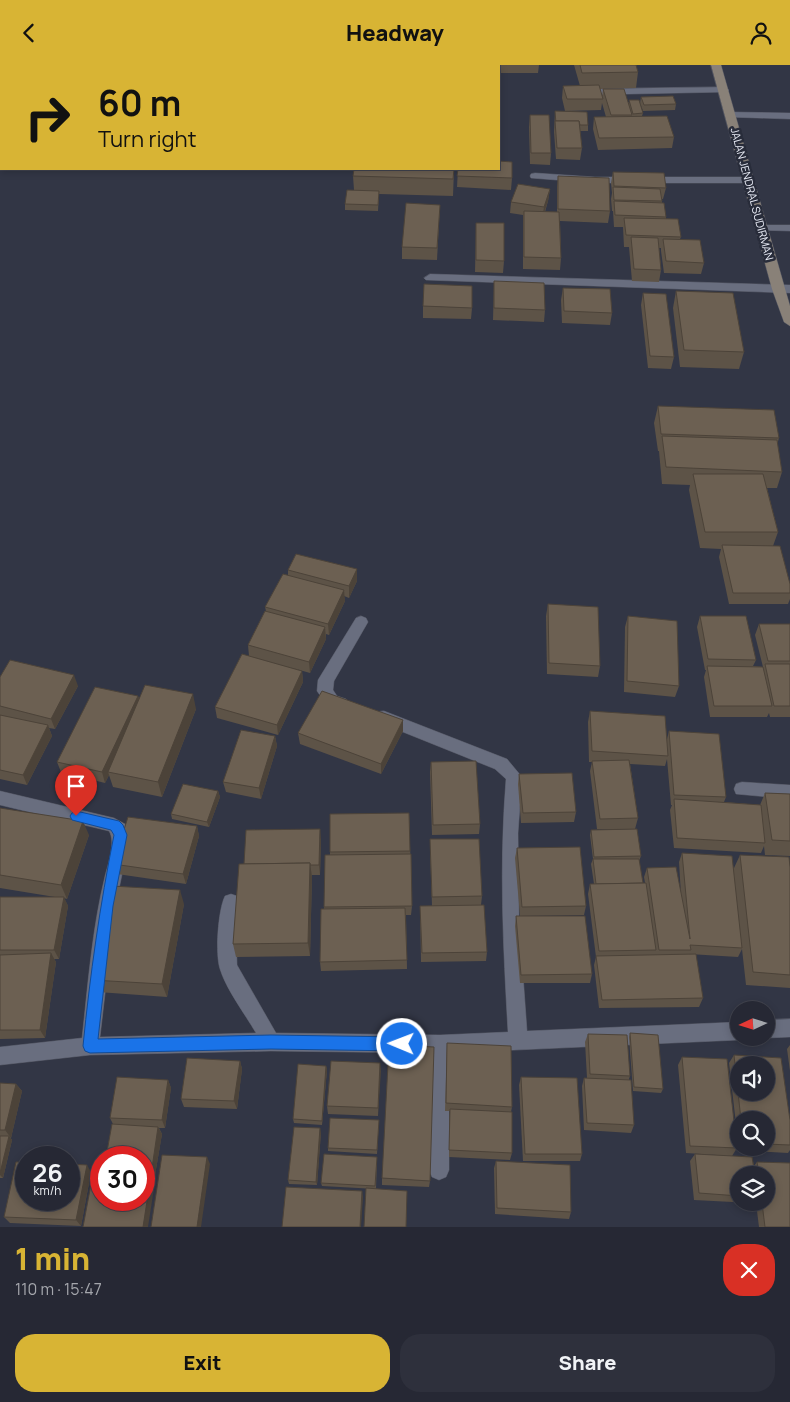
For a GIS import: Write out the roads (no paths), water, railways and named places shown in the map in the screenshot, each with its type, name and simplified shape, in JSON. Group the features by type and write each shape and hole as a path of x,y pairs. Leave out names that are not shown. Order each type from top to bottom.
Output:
{"street":[{"name":"JALAN JENDRAL SUDIRMAN","path":"716,65 762,228 784,289 790,322"},
{"path":"577,92 724,90"},
{"path":"731,115 790,116"},
{"path":"535,176 595,179 748,180"},
{"path":"762,228 790,228"},
{"path":"430,279 784,289"},
{"path":"361,622 326,680 325,691 332,701 362,710 492,760 510,770 514,777 510,833 510,919 518,1041"},
{"path":"742,789 790,792"},
{"path":"0,798 114,825 118,829 120,841 106,906 90,1046"},
{"path":"231,902 227,929 228,967 271,1042"},
{"path":"775,1029 790,1028"},
{"path":"0,1057 90,1046 271,1042 440,1044 730,1031"},
{"path":"440,1044 440,1170"}]}
